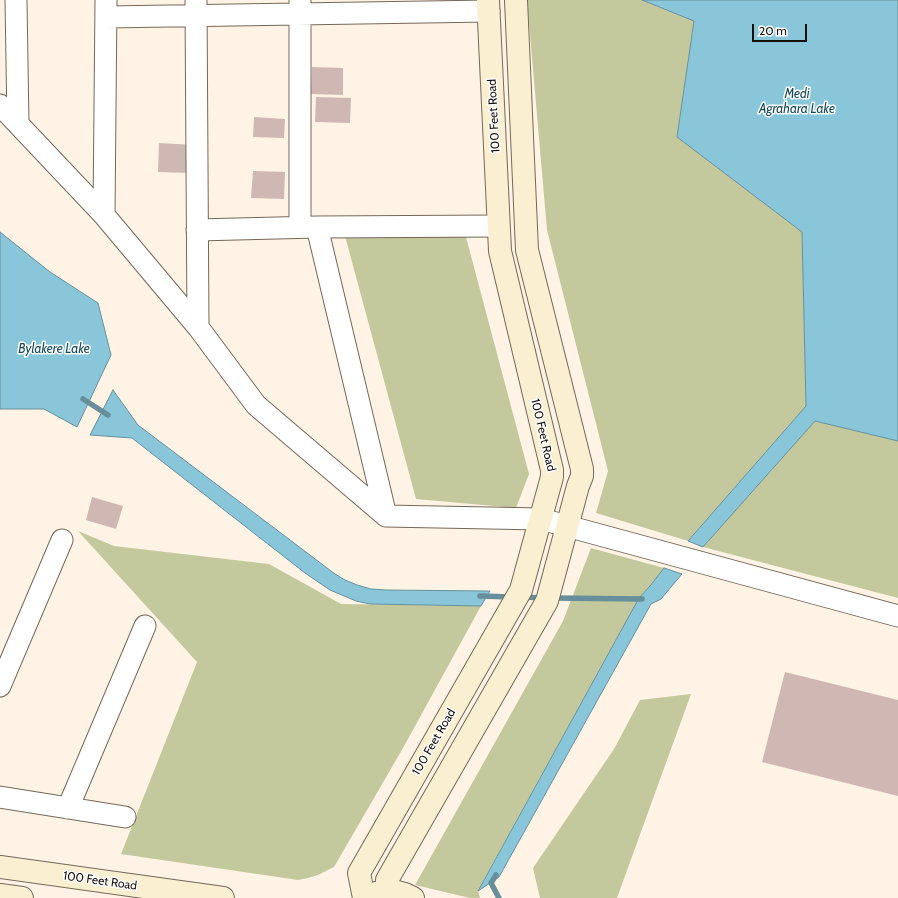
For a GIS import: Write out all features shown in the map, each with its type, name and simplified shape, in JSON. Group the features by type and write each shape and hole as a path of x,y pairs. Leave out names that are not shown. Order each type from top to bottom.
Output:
{"main road":[{"path":"390,891 387,880 547,601 578,486 582,479 582,469 528,250 516,0"},
{"name":"100 Feet Road","path":"365,898 360,874 521,590 552,477 552,470 500,251 489,6"},
{"name":"100 Feet Road","path":"0,867 223,898"},
{"path":"365,898 383,891 394,891 413,898"},
{"path":"0,895 22,898"}],"street":[{"path":"16,0 18,124"},
{"path":"104,216 106,8 489,6"},
{"path":"300,7 309,227 386,516"},
{"path":"196,8 198,327"},
{"path":"0,105 104,216 198,327 256,405 386,516 541,519 898,616"},
{"path":"197,230 309,227 498,226"},
{"path":"0,686 62,540"},
{"path":"68,808 146,626"},
{"path":"0,797 125,818"}],"green space":[{"path":"527,0 641,0 694,21 677,137 802,232 806,406 688,541 596,513 608,471 547,230"},
{"path":"345,236 466,237 529,474 516,508 416,499"},
{"path":"815,421 898,441 898,598 703,547"},
{"path":"78,531 114,546 269,564 341,604 481,606 403,748 334,867 318,875 298,880 121,854 197,662"},
{"path":"591,548 664,568 639,598 478,890 480,898 470,898 415,885 563,621"},
{"path":"691,694 617,898 540,898 533,868 614,749 640,700"}],"water":[{"name":"Medi Agrahara Lake","path":"642,0 898,0 898,441 815,421 703,547 688,541 806,406 802,232 677,137 694,21"},
{"name":"Bylakere Lake","path":"0,232 50,272 98,303 111,355 77,427 44,409 0,409"},
{"path":"113,390 138,425 345,580 371,589 490,591 481,606 370,604 356,601 330,590 305,573 132,438 90,435"},
{"path":"664,568 682,574 661,599 651,604 499,877 478,891 639,598"}],"building":[{"path":"312,67 343,68 343,95 311,94"},
{"path":"316,97 351,98 350,123 315,122"},
{"path":"254,117 285,119 284,138 253,137"},
{"path":"159,143 194,145 192,173 158,172"},
{"path":"253,171 285,172 284,199 251,198"},
{"path":"92,497 123,506 116,529 86,520"},
{"path":"785,672 898,700 898,796 762,762"}],"waterway":[{"path":"83,399 108,415"},
{"path":"480,596 511,597"},
{"path":"524,597 543,598"},
{"path":"552,598 642,599"},
{"path":"496,875 491,883 499,898"}]}
